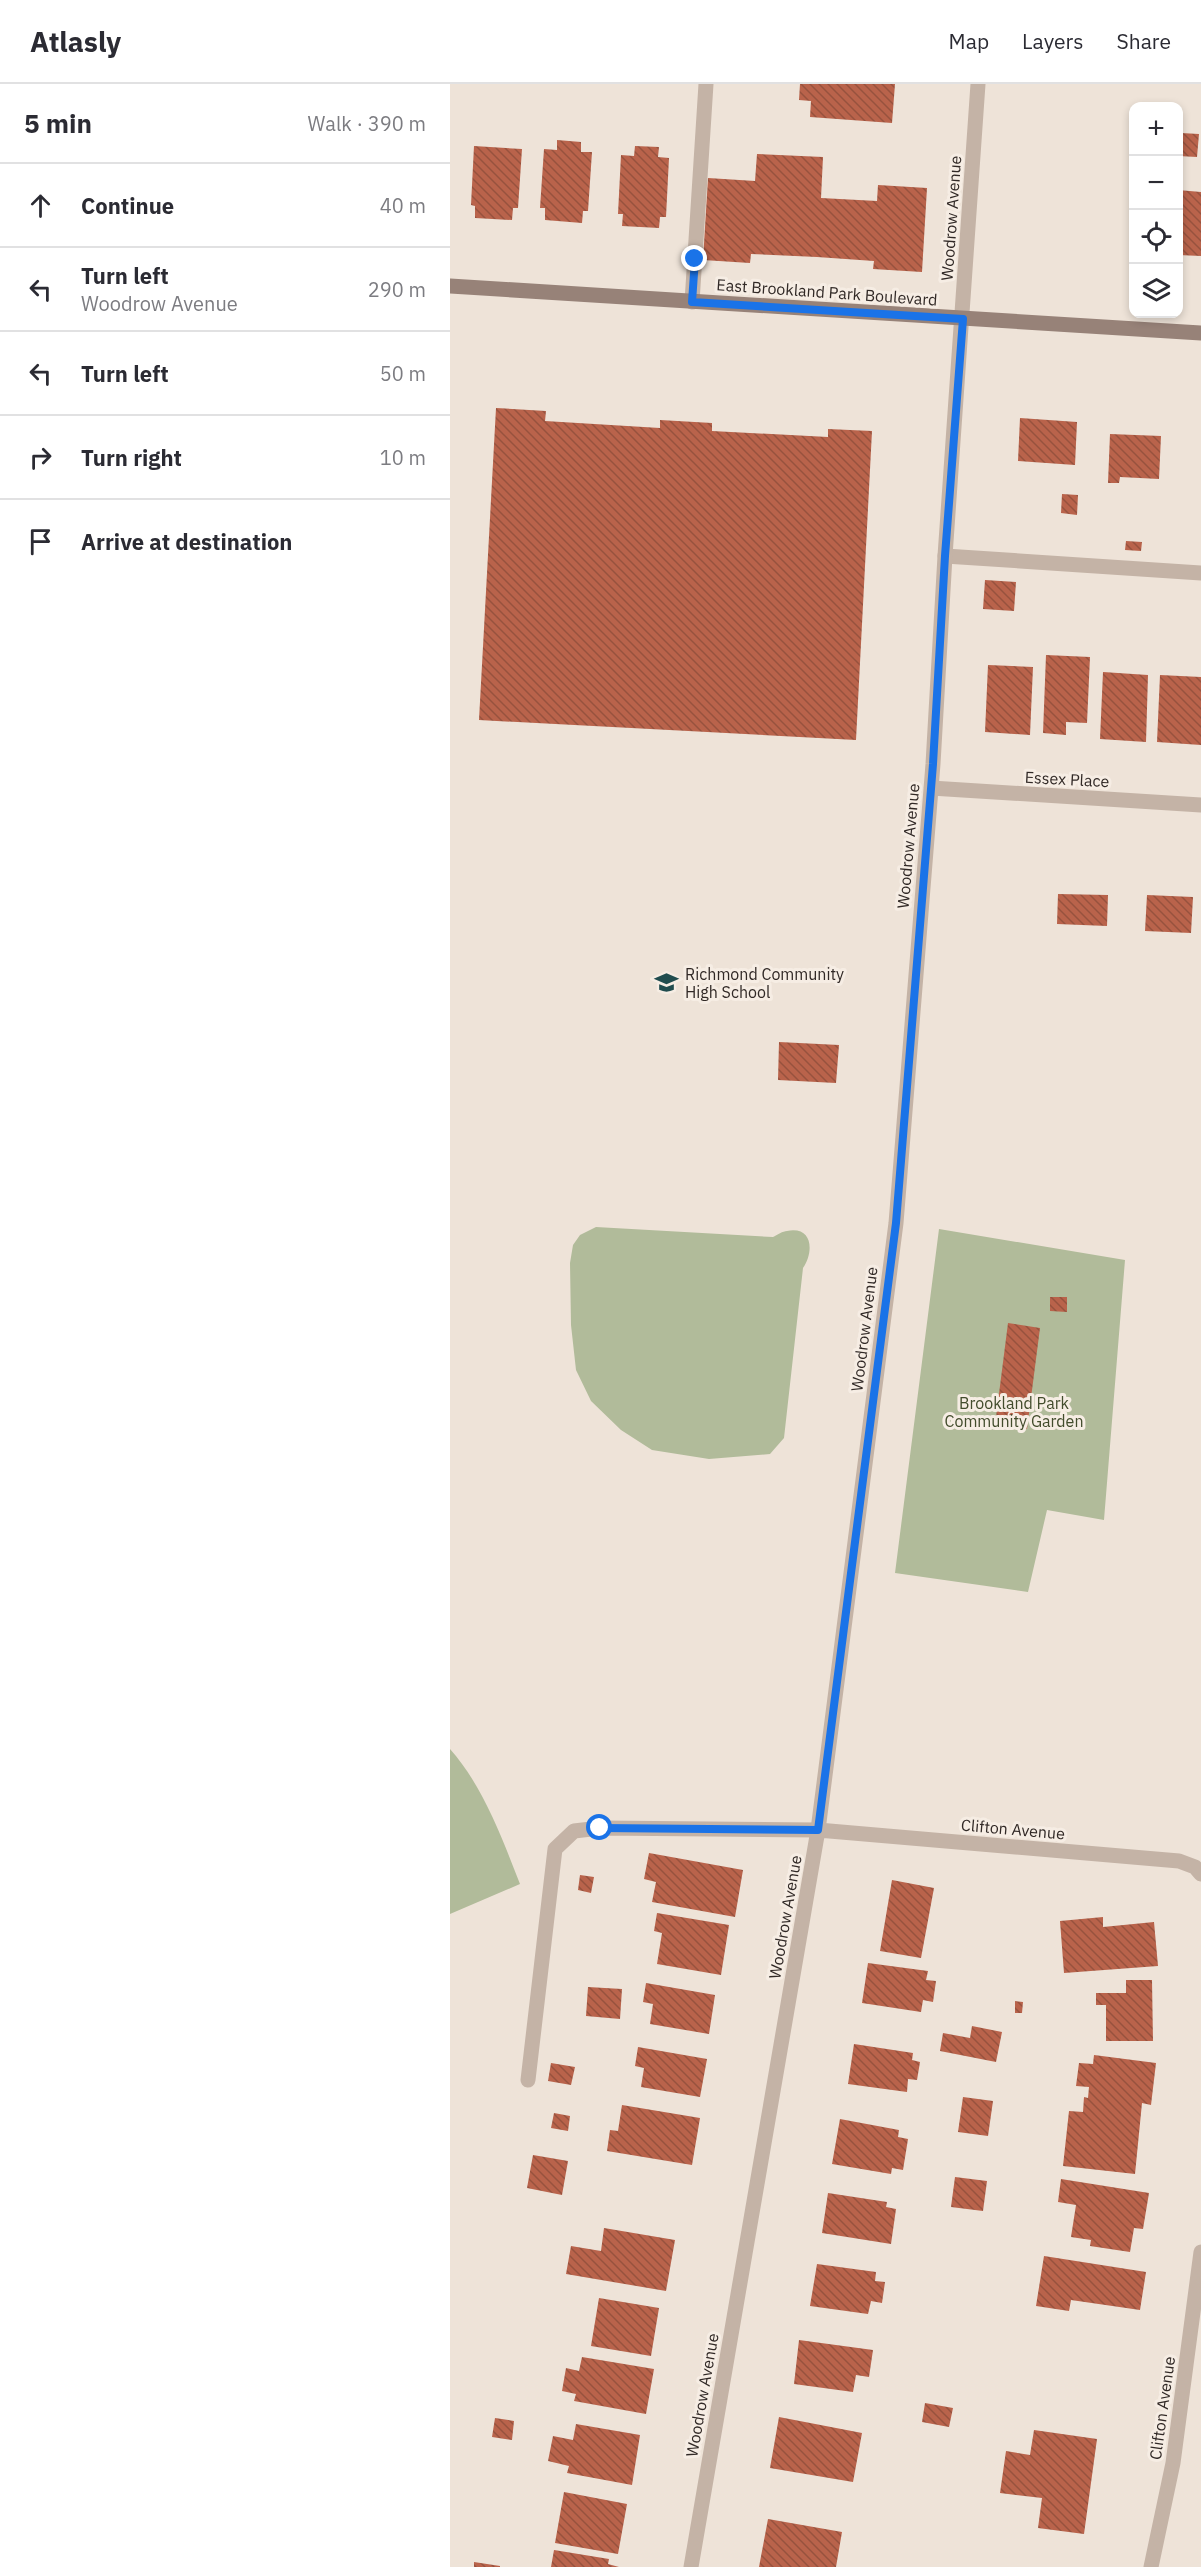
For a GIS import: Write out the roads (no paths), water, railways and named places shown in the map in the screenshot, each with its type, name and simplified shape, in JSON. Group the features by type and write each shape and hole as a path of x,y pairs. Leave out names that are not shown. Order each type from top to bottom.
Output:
{"main road":[{"name":"East Brookland Park Boulevard","path":"450,286 1201,333"}],"street":[{"path":"692,302 706,84"},
{"name":"Woodrow Avenue","path":"691,2567 818,1830 896,1223 931,788 978,84"},
{"path":"945,556 1201,573"},
{"name":"Essex Place","path":"931,788 1201,805"},
{"name":"Clifton Avenue","path":"528,2080 555,1849 574,1831 600,1828 818,1830 1179,1861 1195,1868 1201,1874"},
{"name":"Clifton Avenue","path":"1151,2567 1173,2463 1201,2252"}],"place":[{"name":"Richmond Community High School","path":"667,983"}],"park label":[{"name":"Brookland Park Community Garden","path":"1014,1412"}]}
